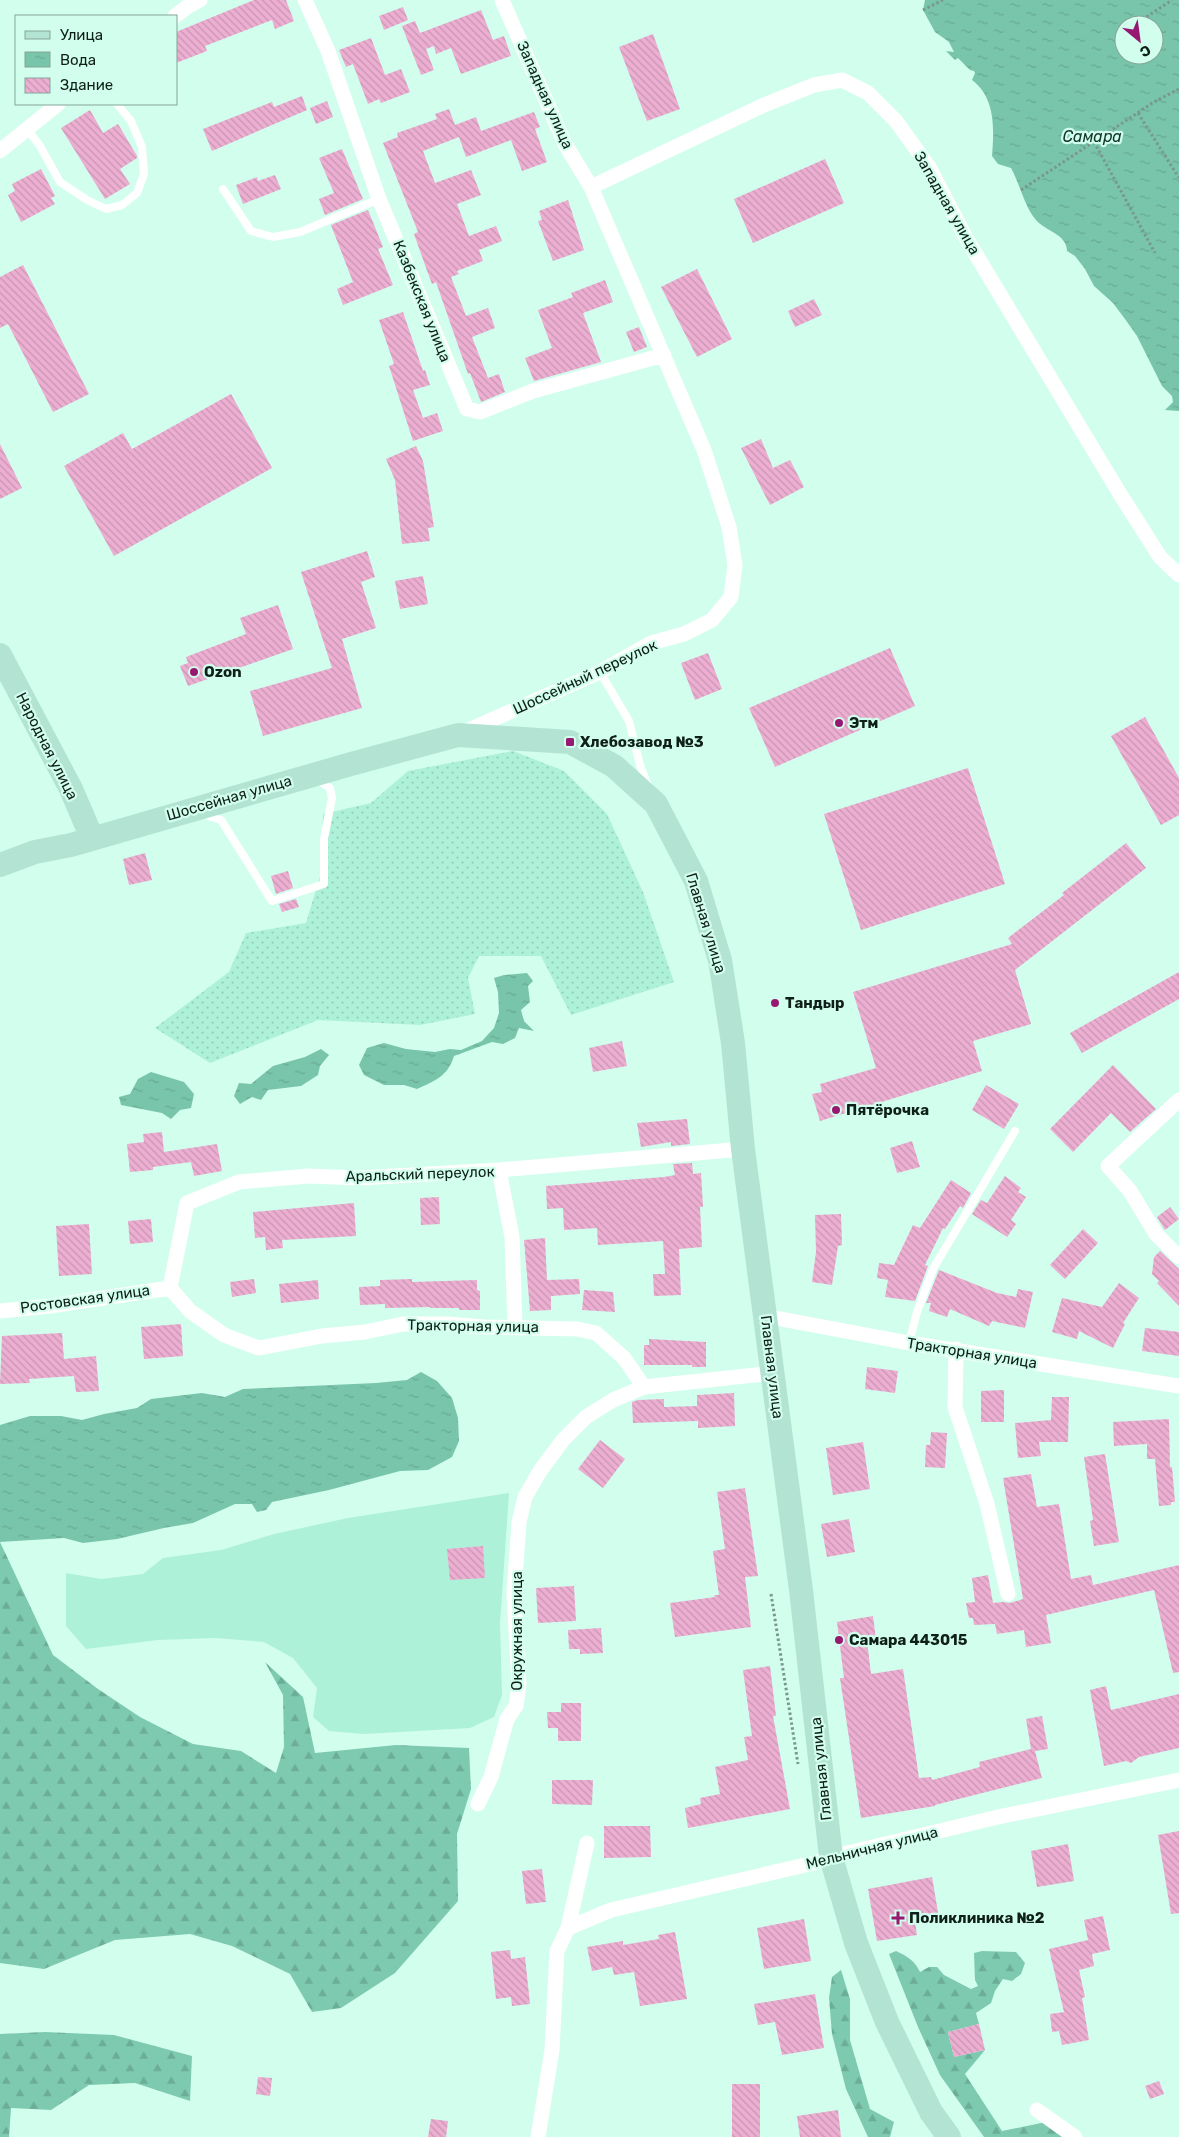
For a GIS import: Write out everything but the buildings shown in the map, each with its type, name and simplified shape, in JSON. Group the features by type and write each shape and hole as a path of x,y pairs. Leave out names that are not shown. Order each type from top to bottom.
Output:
{"main road":[{"name":"Народная улица","path":"0,655 71,789 92,838"},
{"name":"Шоссейная улица","path":"0,865 35,852 71,845 310,775 458,735"},
{"name":"Главная улица","path":"458,735 570,742 614,766 656,804 696,881 720,960 733,1043 743,1149 801,1590 831,1857 856,1943 887,2022 931,2112 948,2137"}],"street":[{"path":"176,15 187,6 200,0"},
{"name":"Казбекская улица","path":"305,0 328,51 379,199 466,409 480,412 533,391 664,355"},
{"name":"Западная улица","path":"502,0 565,144 591,187 704,450 729,527 735,565 731,597"},
{"name":"Западная улица","path":"591,187 764,105 814,85 842,80 868,93 896,121 929,167 976,255 1120,494 1160,557 1179,575"},
{"path":"0,151 57,105"},
{"name":"Шоссейный переулок","path":"458,735 600,672 651,643 684,634 712,620 731,597"},
{"path":"1179,1100 1108,1166 1130,1191 1156,1234 1179,1257"},
{"name":"Аральский переулок","path":"170,1288 187,1204 239,1182 308,1176 359,1178 499,1170 743,1149"},
{"path":"499,1170 512,1237 515,1326"},
{"name":"Тракторная улица","path":"170,1288 190,1311 224,1335 258,1348 322,1336 365,1332 403,1324 577,1329 596,1333 624,1358 644,1387"},
{"name":"Ростовская улица","path":"0,1311 50,1306 170,1288"},
{"name":"Тракторная улица","path":"765,1316 909,1343 1179,1386"},
{"path":"956,1349 955,1407 987,1504 1008,1594"},
{"path":"644,1387 773,1373"},
{"name":"Окружная улица","path":"478,1804 491,1777 507,1719 516,1706 519,1685 514,1594 519,1522 525,1497 540,1471 563,1440 586,1417 613,1400 644,1387"},
{"name":"Мельничная улица","path":"568,1928 610,1910 814,1863 831,1857 998,1817 1179,1780"},
{"path":"538,2137 552,2050 557,1951 568,1928 588,1843"},
{"path":"1037,2110 1075,2137"}],"lane":[{"path":"27,129 40,146 60,182 87,200 106,209 122,205 137,193 144,174 142,147 131,121 118,105"},
{"path":"223,190 251,232 273,237 300,232 379,199"},
{"path":"600,672 629,721 640,765 656,804"},
{"path":"189,810 221,820 272,901 300,893 324,884 324,839 332,798 330,788 310,775"},
{"path":"909,1343 917,1312 933,1269 1015,1131"}],"path":[{"path":"923,10 943,0"},
{"path":"1149,15 1172,0"},
{"path":"1021,190 1154,102 1179,89"},
{"path":"1138,113 1179,178"},
{"path":"1094,142 1155,253"}],"shaded area":[{"path":"513,751 564,771 607,814 643,892 674,982 571,1015 541,956 479,956 468,978 475,1014 420,1025 318,1020 210,1063 155,1028 229,972 246,933 306,923 322,870 323,814 371,803 408,771"},
{"path":"509,1493 500,1623 502,1695 494,1717 470,1728 364,1734 329,1731 313,1717 317,1688 293,1658 264,1642 215,1638 158,1640 86,1649 66,1626 66,1573 101,1579 143,1574 163,1558 221,1550 274,1534 348,1518"}],"green space":[{"path":"0,1542 53,1655 98,1689 140,1717 193,1744 241,1751 276,1773 284,1747 283,1695 265,1662 303,1697 315,1753 396,1745 469,1748 471,1789 457,1834 458,1901 395,1973 341,2008 312,2012 290,1974 232,1946 190,1934 115,1940 44,1969 0,1963"},
{"path":"896,1951 910,1959 920,1972 929,1967 937,1967 944,1975 971,1989 978,1986 975,1980 974,1953 982,1951 1016,1952 1025,1963 1021,1974 1012,1981 1003,1979 995,1991 991,2003 976,2013 979,2024 948,2032 954,2057 985,2050 965,2074 1002,2131 1046,2122 1067,2137 984,2137 940,2075 918,2027 889,1954"},
{"path":"841,1970 850,1999 850,2040 870,2109 894,2122 890,2137 868,2137 846,2089 832,2034 829,1998 832,1977"},
{"path":"45,2032 114,2035 192,2056 190,2101 135,2083 89,2085 51,2110 11,2108 9,2137 0,2137 0,2034"}],"water":[{"name":"Самара","path":"925,0 1179,0 1179,411 1165,410 1173,402 1172,396 1162,386 1137,336 1125,319 1113,303 1094,286 1085,269 1075,256 1067,251 1066,245 1060,237 1040,224 1032,215 1011,168 998,164 992,156 992,115 986,96 972,80 974,71 970,70 958,58 955,60 946,51 954,52 949,42 935,32 923,10"},
{"path":"527,973 533,981 528,986 530,1002 521,1010 524,1021 534,1031 519,1028 515,1038 503,1044 492,1042 454,1056 448,1068 440,1077 417,1089 404,1085 384,1085 364,1075 359,1065 367,1048 384,1043 406,1049 435,1052 450,1049 461,1050 482,1041 494,1028 499,1013 498,992 494,978"},
{"path":"321,1049 329,1055 320,1066 318,1075 301,1086 268,1090 261,1100 252,1097 240,1104 234,1096 239,1083 251,1084 273,1066 305,1057"},
{"path":"151,1072 184,1082 194,1094 191,1108 180,1110 171,1119 162,1113 121,1105 119,1097 130,1094 138,1079"},
{"path":"421,1372 437,1381 452,1398 458,1418 459,1441 452,1457 428,1470 400,1471 329,1490 272,1502 266,1510 257,1512 252,1504 235,1504 193,1523 117,1539 83,1543 64,1538 0,1542 0,1425 30,1416 61,1416 82,1420 137,1408 151,1399 202,1393 225,1397 243,1389 407,1380"}],"place":[{"name":"Ozon","path":"194,672"},
{"name":"Этм","path":"839,723"},
{"name":"Хлебозавод №3","path":"570,742"},
{"name":"Тандыр","path":"775,1003"},
{"name":"Пятёрочка","path":"836,1110"},
{"name":"Самара 443015","path":"839,1640"},
{"name":"Поликлиника №2","path":"898,1918"}]}
